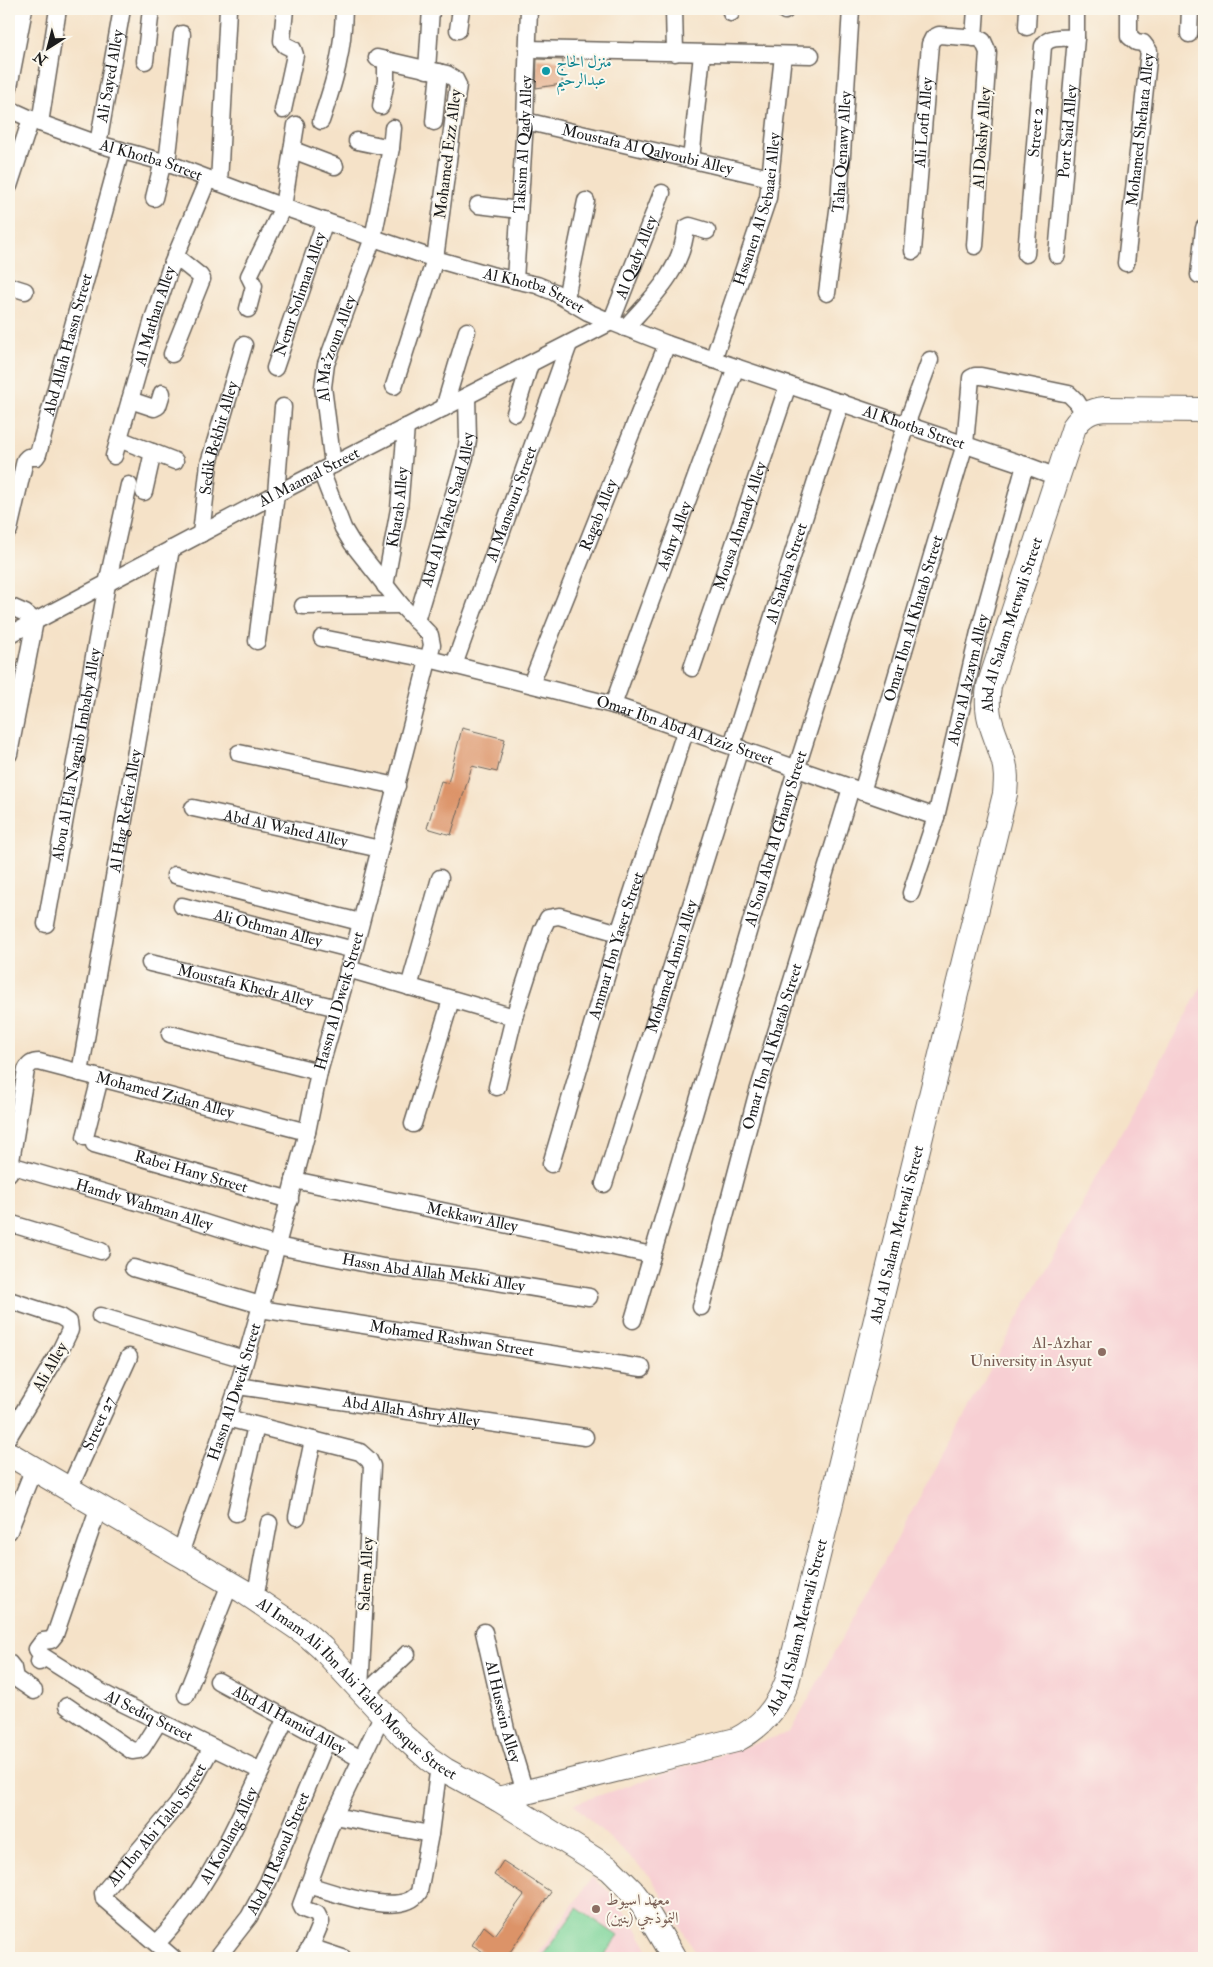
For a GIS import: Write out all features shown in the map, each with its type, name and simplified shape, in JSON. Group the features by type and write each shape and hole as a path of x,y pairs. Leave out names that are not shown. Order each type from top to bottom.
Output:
{"street":[{"path":"9,87 12,56 24,9"},
{"path":"9,186 35,121 58,9"},
{"name":"Ali Sayed Alley","path":"98,144 122,9"},
{"path":"145,61 151,9"},
{"name":"Al Mathan Alley","path":"114,456 154,316 176,256 213,181 224,101 228,9"},
{"path":"283,110 295,55 293,49 282,41 285,9"},
{"path":"321,121 334,84 341,56 344,9"},
{"path":"431,9 434,122"},
{"path":"458,30 460,9"},
{"name":"Taksim Al Qady Alley","path":"515,280 525,121 529,9"},
{"path":"674,9 675,53"},
{"name":"Taha Qenawy Alley","path":"826,294 839,203 851,9"},
{"path":"974,38 976,9"},
{"path":"1027,27 1028,9"},
{"name":"Port Said Alley","path":"1057,255 1076,38 1076,9"},
{"name":"Mohamed Shehata Alley","path":"1126,263 1149,51 1143,43 1136,42 1129,36 1129,9"},
{"path":"1189,34 1190,9"},
{"path":"154,198 165,162 182,34"},
{"name":"Ali Lotfi Alley","path":"914,251 930,44 933,38 939,35 974,38"},
{"name":"Al Dokshy Alley","path":"974,38 982,41 988,52 975,246"},
{"name":"Street 2","path":"1026,254 1043,46 1046,41 1051,39 1076,38"},
{"path":"528,49 811,55"},
{"path":"691,160 702,54"},
{"name":"Hssanen Al Sebaaei Alley","path":"713,360 768,198 783,55"},
{"name":"Mohamed Ezz Alley","path":"381,106 386,80 382,59 451,76 458,86 435,259 394,386"},
{"name":"Al Khotba Street","path":"9,109 35,121 98,144 165,162 283,207 435,259 537,285 566,298 588,312 667,344 965,444 1057,478"},
{"name":"Moustafa Al Qalyoubi Alley","path":"525,121 770,178"},
{"path":"248,309 254,286 249,276 283,207 296,125"},
{"name":"Al Ma'zoun Alley","path":"327,468 323,387 326,364 373,238 391,148 393,128"},
{"path":"357,141 391,148"},
{"name":"Abd Allah Hassn Street","path":"9,530 25,460 38,454 121,150"},
{"path":"292,150 335,166"},
{"name":"Al Qady Alley","path":"618,325 662,193"},
{"path":"566,298 586,201"},
{"path":"478,205 519,210"},
{"name":"Nemr Soliman Alley","path":"275,368 325,222"},
{"path":"618,325 662,287 682,250 686,228 690,226 707,231"},
{"path":"1199,275 1204,228"},
{"path":"172,354 202,279 176,256"},
{"path":"9,286 25,291"},
{"name":"Al Maamal Street","path":"9,635 276,494 569,344 618,325"},
{"path":"444,408 467,331"},
{"name":"Sedik Bekhit Alley","path":"201,534 209,463 244,344"},
{"name":"Al Mansouri Street","path":"454,665 569,344"},
{"name":"Ragab Alley","path":"531,684 667,344"},
{"name":"Al Soul Abd Al Ghany Street","path":"633,1320 796,770 906,425 930,360"},
{"path":"515,413 530,364"},
{"name":"Ashry Alley","path":"613,705 736,367"},
{"name":"Omar Ibn Al Khatab Street","path":"701,1306 756,1098 965,444 970,381 975,376 1069,394 1077,402 1085,415"},
{"name":"Mousa Ahmady Alley","path":"692,668 788,385"},
{"path":"130,400 154,408 158,406 162,392"},
{"name":"Abd Al Wahed Saad Alley","path":"416,621 466,457 468,440 467,396"},
{"name":"Al Sahaba Street","path":"736,747 841,402"},
{"path":"258,641 276,494 283,407"},
{"path":"1085,415 1098,409 1204,410"},
{"name":"Abd Al Salam Metwali Street","path":"498,1799 736,1740 748,1734 764,1721 776,1706 782,1694 787,1682 1005,794 1006,774 1004,761 988,717 989,686 1074,427 1085,415"},
{"name":"Khatab Alley","path":"385,586 398,509 406,428"},
{"path":"119,440 175,460"},
{"path":"144,492 153,452"},
{"name":"Abou Al Azaym Alley","path":"911,893 936,816 979,632 1025,465"},
{"name":"Hassn Al Dweik Street","path":"180,1554 238,1386 290,1200 307,1132 319,1072 354,950 397,786 429,659 432,639 401,606 352,543 343,528 327,468"},
{"name":"Abou Al Ela Naguib Imbaby Alley","path":"46,924 107,584 128,485"},
{"name":"Al Hag Refaei Alley","path":"80,1073 171,550"},
{"path":"9,606 35,621 14,697 9,754"},
{"path":"303,606 401,606"},
{"name":"Omar Ibn Abd Al Aziz Street","path":"322,638 429,659 613,705 686,729 796,770 936,816"},
{"name":"Ammar Ibn Yaser Street","path":"551,1164 619,933 686,729"},
{"name":"Mohamed Amin Alley","path":"604,1184 736,747"},
{"path":"239,753 397,786"},
{"name":"Abd Al Wahed Alley","path":"193,808 380,849"},
{"path":"175,875 360,922"},
{"path":"409,987 440,878"},
{"name":"Ali Othman Alley","path":"182,906 354,950"},
{"path":"496,1087 514,1017 542,930 548,918 559,916 619,933"},
{"name":"Moustafa Khedr Alley","path":"150,963 338,1008"},
{"path":"348,970 514,1017"},
{"path":"413,1124 451,1000"},
{"path":"170,1034 319,1072"},
{"name":"Mohamed Zidan Alley","path":"10,1169 26,1070 31,1064 39,1062 307,1132"},
{"name":"Rabei Hany Street","path":"100,1078 90,1141 290,1200"},
{"name":"Hamdy Wahman Alley","path":"10,1169 144,1204 277,1246"},
{"name":"Mekkawi Alley","path":"294,1180 652,1255"},
{"path":"9,1223 101,1251"},
{"name":"Hassn Abd Allah Mekki Alley","path":"277,1246 383,1266 473,1278 589,1297"},
{"name":"Mohamed Rashwan Street","path":"133,1268 260,1307 642,1368"},
{"name":"Ali Alley","path":"9,1300 62,1317 69,1322 70,1330 60,1351 9,1436"},
{"path":"100,1316 244,1359"},
{"name":"Street 27","path":"69,1489 129,1357"},
{"name":"Abd Allah Ashry Alley","path":"238,1386 585,1437"},
{"path":"227,1418 313,1440 297,1517"},
{"path":"236,1513 256,1426"},
{"name":"Salem Alley","path":"313,1440 360,1452 369,1460 372,1466 362,1692"},
{"name":"Al Imam Ali Ibn Abi Taleb Mosque Street","path":"9,1454 180,1554 286,1620 322,1648 416,1748 439,1765 498,1799 610,1869 642,1904 674,1958"},
{"path":"9,1531 34,1468"},
{"name":"Al Sediq Street","path":"99,1507 55,1635 51,1640 40,1643 37,1649 39,1660 261,1770"},
{"path":"255,1599 269,1523"},
{"path":"186,1695 230,1584"},
{"name":"Al Hussein Alley","path":"484,1632 506,1728 525,1792"},
{"path":"362,1692 407,1654"},
{"path":"9,1663 13,1668 15,1678 34,1691"},
{"name":"Abd Al Hamid Alley","path":"218,1681 361,1759"},
{"path":"68,1706 132,1751 142,1748 159,1721"},
{"path":"343,1958 306,1953 321,1922 317,1914 301,1908 334,1816 383,1714"},
{"name":"Al Koulang Alley","path":"158,1943 178,1921 204,1883 286,1718"},
{"name":"Abd Al Rasoul Street","path":"217,1958 249,1917 268,1882 327,1740"},
{"name":"Ali Ibn Abi Taleb Street","path":"158,1943 107,1901 103,1896 104,1890 177,1805 212,1747"},
{"path":"308,1885 354,1899 373,1902 407,1902 413,1900 419,1892 430,1834 439,1765"},
{"path":"334,1816 430,1834"},
{"path":"158,1943 173,1958"}],"shaded area":[{"name":"Al-Azhar University in Asyut","path":"1204,982 1204,1958 699,1958 650,1876 573,1804 790,1732"},
{"name":"معهد اسيوط النموذجي (بنين)","path":"592,1877 610,1892 635,1926 652,1958 536,1958"}],"green space":[{"path":"577,1908 618,1936 602,1958 541,1958"}],"building":[{"name":"منزل الحاج عبدالرحيم","path":"537,59 563,60 562,84 536,88"},
{"path":"462,728 505,739 497,772 472,766 451,835 427,828 441,781 448,783"},
{"path":"503,1861 551,1892 506,1958 493,1958 472,1945 484,1926 495,1935 524,1895 494,1875"}],"place":[{"name":"منزل الحاج عبدالرحيم","path":"546,71"},
{"name":"Al-Azhar University in Asyut","path":"1102,1352"},
{"name":"معهد اسيوط النموذجي (بنين)","path":"596,1909"}]}
